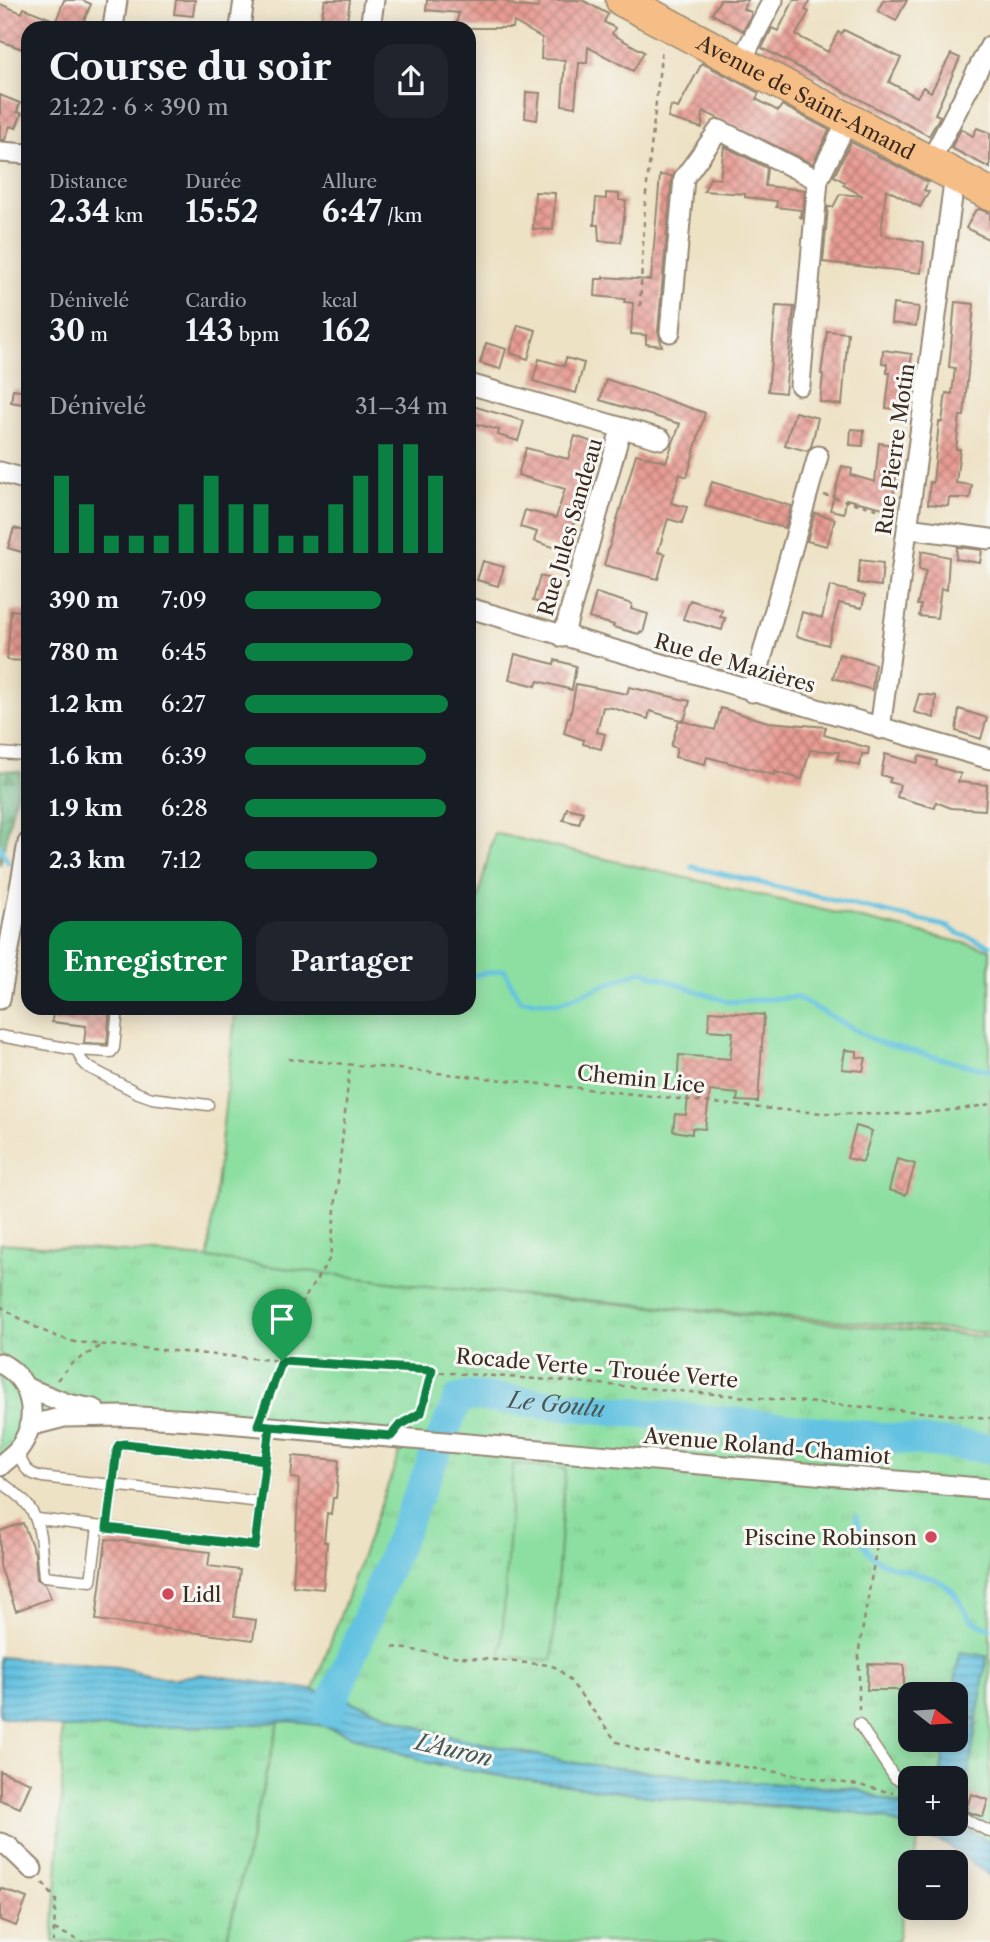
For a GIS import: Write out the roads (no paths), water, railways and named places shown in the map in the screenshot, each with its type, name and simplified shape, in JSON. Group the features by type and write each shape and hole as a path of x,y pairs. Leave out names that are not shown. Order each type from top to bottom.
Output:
{"main road":[{"name":"Avenue de Saint-Amand","path":"622,0 990,194"}],"street":[{"path":"114,21 117,0"},
{"path":"241,21 244,0"},
{"path":"371,21 374,0"},
{"path":"741,61 773,0"},
{"name":"Rue Pierre Motin","path":"880,729 908,523 942,168 990,46"},
{"path":"800,385 818,180 849,118"},
{"path":"670,332 684,178 719,130 818,180"},
{"path":"0,152 21,154"},
{"name":"Rue Jules Sandeau","path":"476,386 661,439"},
{"name":"Rue Jules Sandeau","path":"563,637 621,429"},
{"path":"752,692 818,456"},
{"path":"0,472 21,478"},
{"path":"908,523 990,539"},
{"name":"Rue de Mazières","path":"476,610 990,759"},
{"path":"0,999 21,883"},
{"path":"0,1363 19,1376 31,1398 32,1411 29,1426 17,1451 0,1466"},
{"name":"Avenue Roland-Chamiot","path":"27,1388 68,1404 122,1416"},
{"name":"Avenue Roland-Chamiot","path":"29,1426 64,1417 122,1416 454,1441 990,1489"},
{"path":"0,1843 8,1846 32,1869"}],"lane":[{"path":"0,752 21,754"},
{"path":"0,1037 77,1050 111,1052 114,1048 117,1015"},
{"path":"77,1050 88,1067 138,1093 152,1098 208,1105"},
{"path":"38,1519 255,1546 266,1460 264,1426"},
{"path":"0,1482 29,1506 38,1519 44,1576 91,1581 119,1445 266,1460"},
{"path":"17,1451 32,1475 261,1502"},
{"path":"859,1724 898,1780"},
{"path":"968,1820 990,1832"}],"water":[{"path":"960,1652 987,1656 977,1719 968,1717 968,1682 955,1682"},
{"name":"L'Auron","path":"0,1657 117,1667 171,1679 201,1674 334,1695 435,1733 574,1763 742,1782 852,1788 898,1804 898,1824 858,1813 671,1799 494,1775 429,1763 324,1726 291,1721 226,1726 62,1728 0,1716"},
{"path":"968,1719 977,1720 968,1777 968,1766 942,1766 944,1752 968,1752"},
{"path":"968,1830 990,1843 990,1876 968,1860 968,1850 954,1850 927,1836 968,1836"}],"waterway":[{"path":"0,846 8,862"},
{"path":"692,867 949,927 957,933 990,945"},
{"path":"476,975 504,970 520,1000 559,1003 641,971 728,1002 796,997 877,1042 990,1071"},
{"name":"Le Goulu","path":"328,1712 458,1399 472,1396 990,1448"},
{"path":"856,1516 864,1544 876,1558 944,1584 951,1589 974,1621 990,1628"}],"place":[{"name":"Piscine Robinson","path":"931,1537"},
{"name":"Lidl","path":"168,1594"}]}
